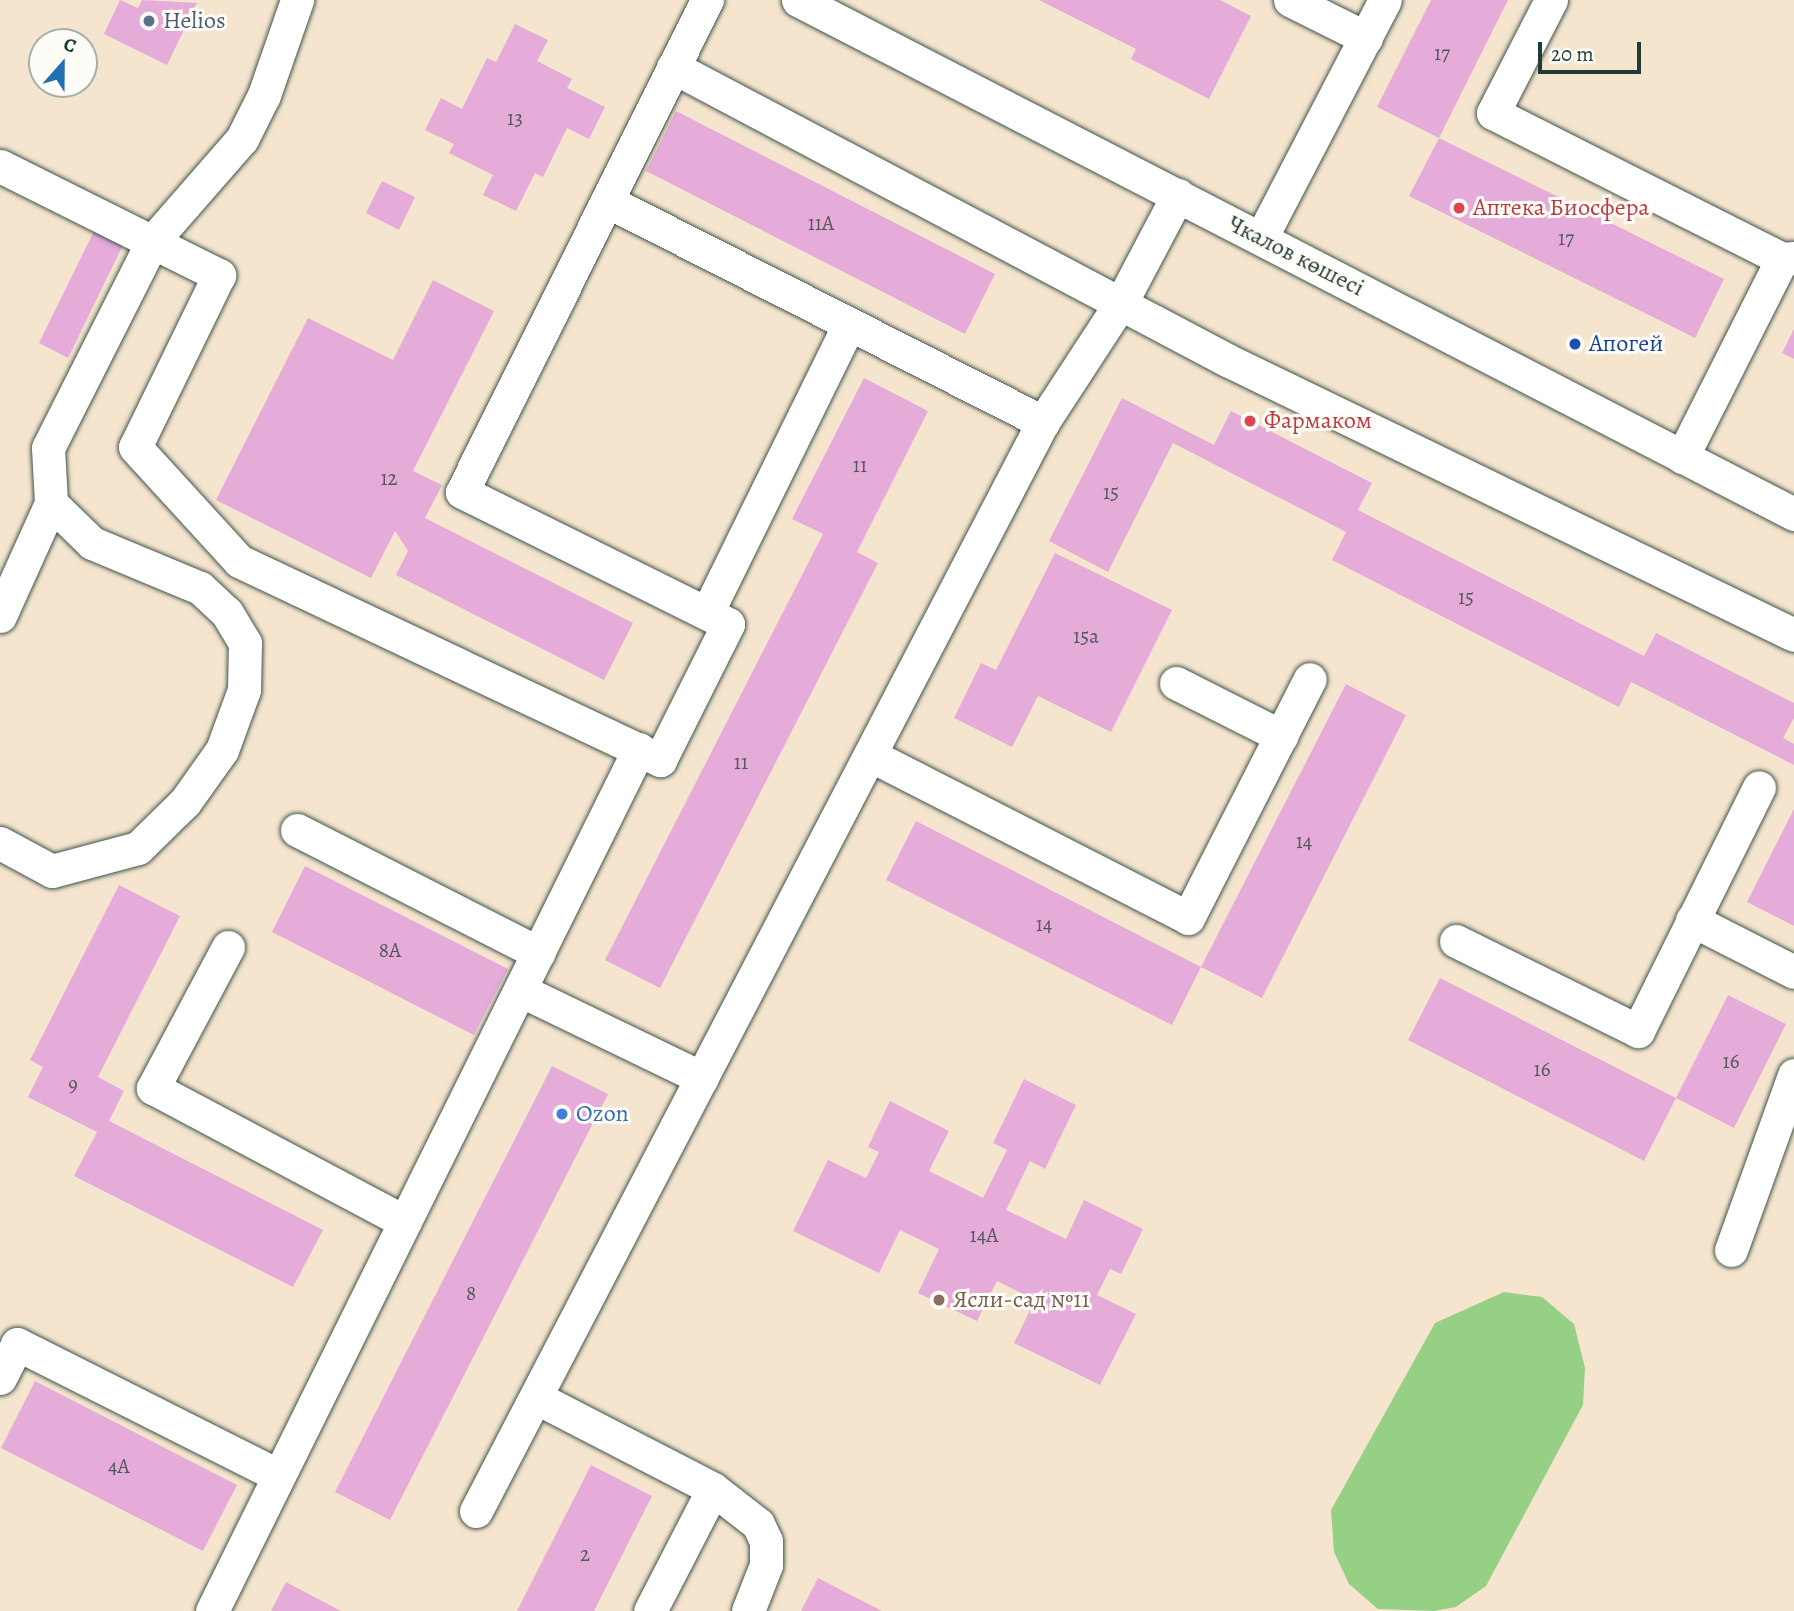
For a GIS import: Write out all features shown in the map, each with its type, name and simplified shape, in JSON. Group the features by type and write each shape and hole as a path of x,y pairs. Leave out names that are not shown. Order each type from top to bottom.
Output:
{"street":[{"path":"0,616 51,503 48,448 152,242 242,139 264,95 297,0"},
{"path":"0,166 219,275 135,447 239,561 660,761 728,624 462,492 707,0"},
{"name":"Чкалов көшесі","path":"798,0 1794,514"},
{"path":"1290,0 1366,38"},
{"path":"1261,237 1385,0"},
{"path":"1552,0 1493,113 1788,258 1682,457"},
{"path":"673,68 1122,301 1227,360 1794,635"},
{"path":"476,1511 1043,422 1122,301 1178,195"},
{"path":"607,201 1043,422"},
{"path":"707,613 849,324"},
{"path":"0,843 52,870 138,848 185,802 222,750 244,690 245,643 227,613 200,588 92,543 51,503"},
{"path":"870,755 1188,918 1310,679"},
{"path":"1176,683 1281,736"},
{"path":"212,1611 639,749"},
{"path":"1456,941 1638,1031 1759,787"},
{"path":"298,830 538,953"},
{"path":"1692,920 1794,972"},
{"path":"228,947 153,1088 405,1222"},
{"path":"520,990 702,1078"},
{"path":"1731,1251 1794,1076"},
{"path":"0,1378 17,1344 279,1476"},
{"path":"537,1398 713,1489 758,1524 766,1541 766,1565 748,1611"},
{"path":"650,1611 713,1489"}],"green space":[{"path":"1504,1292 1542,1297 1574,1324 1585,1368 1583,1405 1486,1586 1456,1607 1434,1611 1378,1609 1349,1584 1334,1552 1331,1510 1435,1323"}],"building":[{"name":"Helios","path":"120,0 138,8 142,0 197,3 167,65 104,34"},
{"path":"1039,0 1220,0 1251,16 1209,99 1131,59 1136,49"},
{"path":"1431,0 1508,0 1439,138 1377,107"},
{"path":"515,24 548,40 537,61 572,79 567,88 605,107 589,139 567,128 543,177 535,173 516,211 483,195 493,175 449,153 454,144 425,130 441,98 462,109 487,58 496,62"},
{"path":"676,111 995,274 965,334 646,171"},
{"path":"1439,138 1724,279 1695,338 1409,196"},
{"path":"382,181 415,197 399,230 366,213"},
{"path":"95,229 124,243 68,358 39,343"},
{"path":"433,280 494,311 413,471 442,485 425,518 633,623 604,680 396,575 408,551 395,531 371,578 216,500 308,318 393,360"},
{"path":"1794,329 1794,359 1782,353"},
{"path":"864,378 928,411 857,552 878,563 660,988 605,960 823,534 792,519"},
{"path":"1122,398 1214,445 1231,411 1372,483 1358,510 1644,656 1656,633 1794,703 1794,718 1783,738 1794,744 1794,765 1631,682 1619,707 1332,560 1346,532 1173,443 1108,572 1049,541"},
{"path":"1055,553 1172,610 1111,732 1038,696 1012,747 954,718 981,663 996,670"},
{"path":"1346,684 1406,715 1262,998 1201,967"},
{"path":"1794,809 1794,926 1747,902"},
{"path":"916,821 1201,967 1172,1025 886,880"},
{"path":"305,866 508,969 474,1035 272,932"},
{"path":"119,885 180,916 98,1077 124,1091 109,1121 323,1230 293,1287 74,1176 97,1132 28,1097 43,1067 30,1060"},
{"path":"1440,978 1676,1098 1644,1161 1408,1040"},
{"path":"1728,995 1786,1024 1734,1128 1676,1098"},
{"path":"552,1066 608,1094 390,1520 335,1492"},
{"path":"1024,1079 1076,1105 1045,1169 1030,1161 1006,1210 1066,1239 1084,1200 1143,1229 1121,1274 1110,1269 1097,1295 1136,1314 1100,1385 1014,1343 1035,1300 997,1281 977,1321 918,1293 939,1249 900,1230 879,1273 793,1231 828,1160 866,1178 879,1152 868,1147 890,1101 949,1131 929,1171 983,1198 1007,1150 993,1143"},
{"path":"35,1381 237,1485 203,1551 1,1448"},
{"path":"591,1465 652,1496 594,1611 517,1611"},
{"path":"818,1578 882,1611 801,1611"},
{"path":"286,1582 341,1611 271,1611"}],"place":[{"name":"Helios","path":"149,21"},
{"name":"Аптека Биосфера","path":"1459,208"},
{"name":"Апогей","path":"1575,344"},
{"name":"Фармаком","path":"1250,421"},
{"name":"Ozon","path":"562,1114"},
{"name":"Ясли-сад №11","path":"939,1300"}]}
